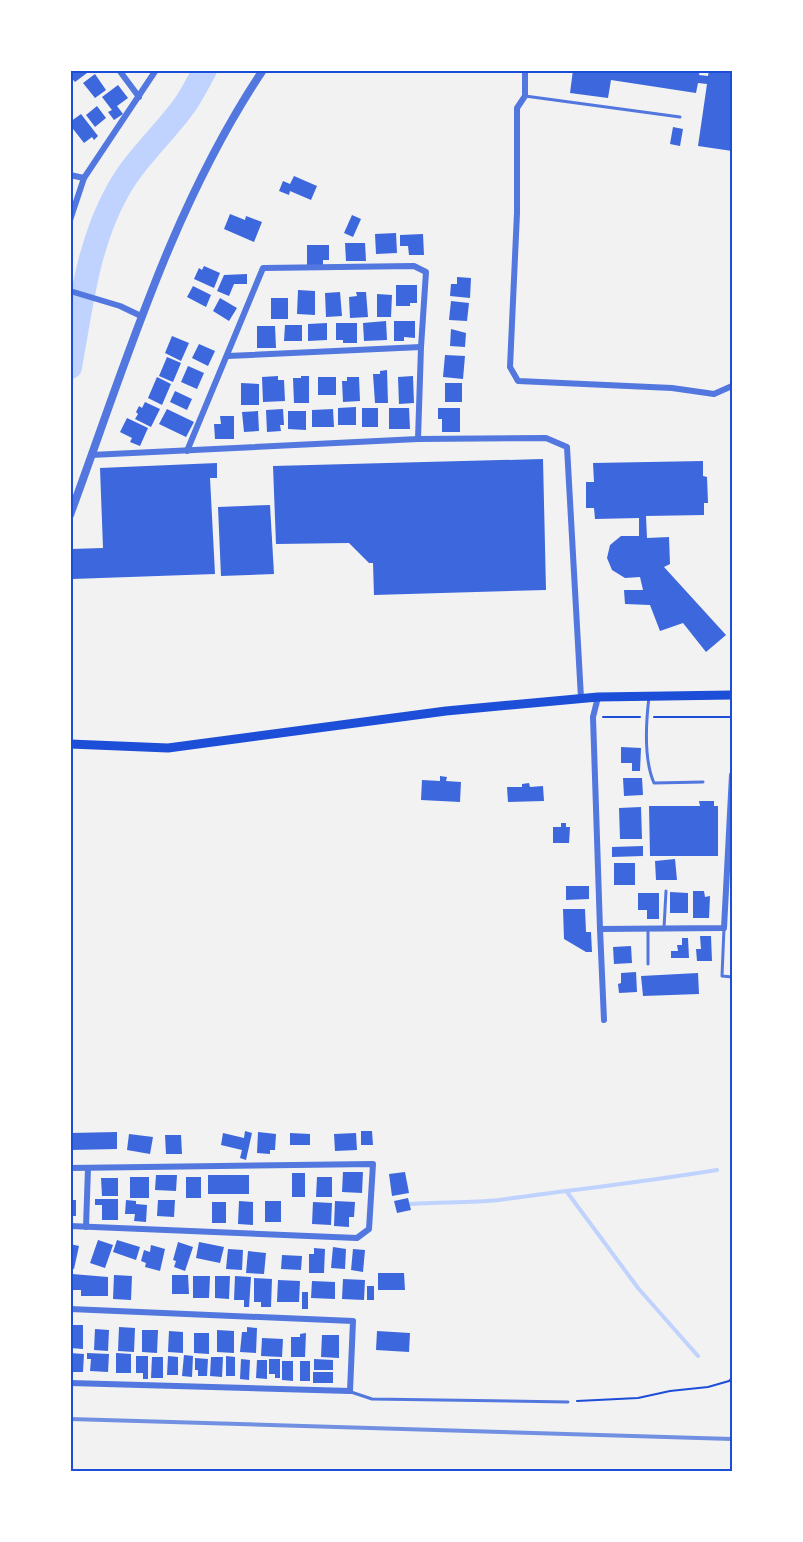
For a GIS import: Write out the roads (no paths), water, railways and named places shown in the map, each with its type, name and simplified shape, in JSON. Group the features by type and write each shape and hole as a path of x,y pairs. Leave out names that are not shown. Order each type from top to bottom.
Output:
{"main road":[{"path":"70,744 168,748 446,711 581,698 732,695"}],"street":[{"path":"119,70 138,97"},
{"path":"70,220 84,178 156,70"},
{"path":"70,515 141,316 192,196 213,152 262,70"},
{"path":"525,70 525,96 517,108 517,213 510,367 518,381 672,388 714,394 732,386"},
{"path":"70,175 84,178"},
{"path":"187,451 263,268 414,266 426,272 420,347 418,439"},
{"path":"70,291 120,306 141,316"},
{"path":"228,356 420,347"},
{"path":"91,455 418,439 546,438 567,447 581,698"},
{"path":"598,697 592,717 604,1020"},
{"path":"600,929 724,928 730,872 732,775"},
{"path":"70,1168 373,1164 369,1229 357,1238 70,1226"},
{"path":"86,1227 88,1167"},
{"path":"70,1309 353,1321 350,1391 70,1383"}],"lane":[{"path":"525,96 680,117"},
{"path":"649,696 647,717 649,772 654,783 703,782"},
{"path":"664,929 666,891"},
{"path":"724,928 723,976 732,977"},
{"path":"648,929 648,964"},
{"path":"350,1391 372,1399 568,1402"}],"waterway":[{"path":"70,367 86,278 107,213 124,180 184,106 205,70"},
{"path":"411,1204 499,1200 717,1170"},
{"path":"567,1192 638,1288 698,1356"}],"railway":[{"path":"70,1419 732,1439"}]}
